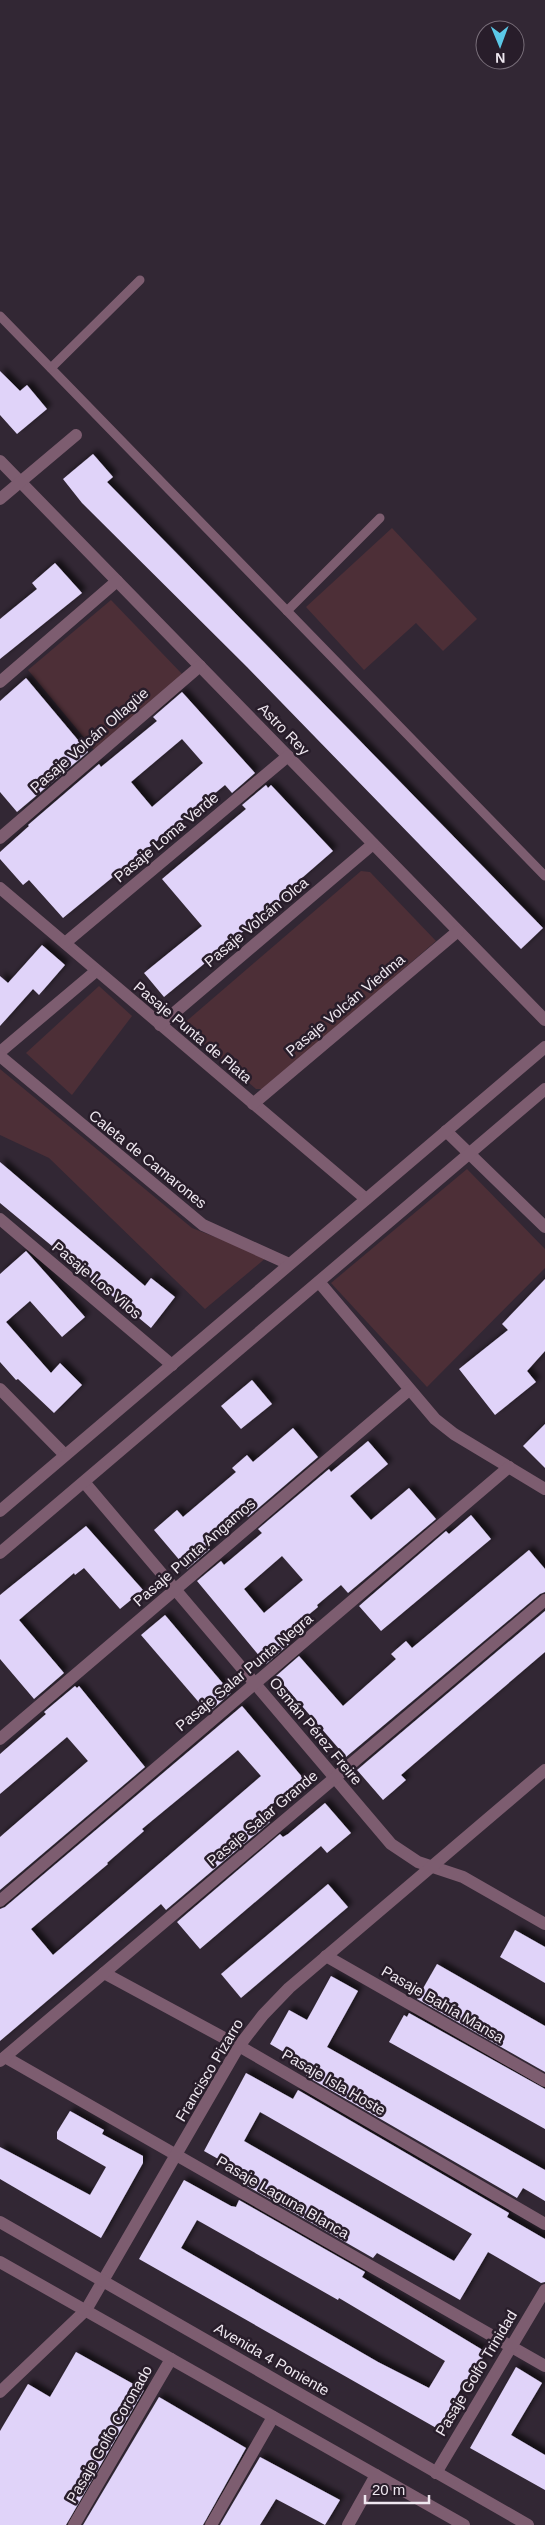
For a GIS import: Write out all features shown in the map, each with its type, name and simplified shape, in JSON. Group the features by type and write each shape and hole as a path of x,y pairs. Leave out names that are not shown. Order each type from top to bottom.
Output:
{"street":[{"path":"0,499 76,435"},
{"name":"Astro Rey","path":"0,461 545,1020"},
{"path":"0,682 117,581"},
{"name":"Pasaje Volcán Ollagüe","path":"0,838 200,666"},
{"name":"Pasaje Loma Verde","path":"65,943 288,756"},
{"name":"Pasaje Volcán Olca","path":"160,1025 373,844"},
{"name":"Pasaje Punta de Plata","path":"0,888 366,1199"},
{"name":"Pasaje Volcán Viedma","path":"252,1104 458,931"},
{"path":"0,1054 96,971"},
{"path":"0,1511 545,1046"},
{"name":"Caleta de Camarones","path":"0,1054 203,1225 289,1264"},
{"path":"0,1553 545,1089"},
{"path":"446,1131 545,1227"},
{"name":"Pasaje Los Vilos","path":"0,1219 172,1364"},
{"path":"319,1282 409,1390 445,1428 545,1489"},
{"path":"0,1389 65,1456"},
{"name":"Pasaje Punta Angamos","path":"0,1739 409,1390"},
{"name":"Pasaje Salar Punta Negra","path":"0,1900 509,1467"},
{"name":"Osmán Pérez Freire","path":"84,1482 390,1844 406,1856 463,1877 545,1924"},
{"name":"Pasaje Salar Grande","path":"2,2059 545,1600"},
{"name":"Francisco Pizarro","path":"2,2390 86,2310 177,2156 239,2046 276,2000 545,1770"},
{"name":"Pasaje Bahía Mansa","path":"326,1956 545,2080"},
{"name":"Pasaje Isla Hoste","path":"104,1973 239,2046 545,2224"},
{"name":"Pasaje Laguna Blanca","path":"2,2059 177,2156 545,2366"},
{"name":"Avenida 4 Poniente","path":"0,2222 528,2525"},
{"path":"0,2262 464,2525"},
{"name":"Pasaje Golfo Trinidad","path":"436,2473 545,2290"},
{"name":"Pasaje Golfo Coronado","path":"74,2525 171,2359"},
{"path":"0,2404 2,2390"},
{"path":"211,2525 273,2417"},
{"path":"348,2525 376,2475"}],"lane":[{"path":"51,368 140,280"},
{"path":"0,316 544,872"},
{"path":"287,611 380,518"}],"shaded area":[{"path":"392,528 477,619 443,651 416,623 364,670 306,607"},
{"path":"111,600 183,675 95,751 28,670"},
{"path":"361,871 370,872 436,941 264,1089 256,1089 182,1025"},
{"path":"99,986 132,1016 72,1095 26,1053"},
{"path":"0,1069 192,1228 267,1257 205,1309 49,1158 0,1135"},
{"path":"467,1169 545,1249 545,1268 427,1387 331,1283"}],"building":[{"path":"0,371 20,391 27,385 47,409 17,434 0,415"},
{"path":"93,454 113,477 107,482 543,928 521,949 247,667 82,503 63,479"},
{"path":"55,563 82,593 0,659 0,619 37,589 32,583"},
{"path":"26,678 88,752 17,812 0,792 0,701"},
{"path":"182,692 255,773 232,793 225,785 63,918 29,880 23,885 0,859 0,852 28,825 99,764 101,767 157,721 153,717","holes":["182,739 203,763 152,807 131,782"]},
{"path":"266,785 268,788 271,785 333,851 295,884 297,887 164,997 144,973 202,926 162,879 246,809 242,805"},
{"path":"42,945 65,965 39,995 33,989 0,1026 0,976 8,983"},
{"path":"0,1162 145,1286 151,1278 175,1297 151,1328 0,1203"},
{"path":"26,1251 85,1317 62,1337 30,1301 6,1322 51,1373 60,1363 82,1385 54,1413 18,1379 16,1380 0,1362 0,1274"},
{"path":"545,1279 545,1351 527,1371 536,1382 495,1415 459,1369 508,1330 502,1324"},
{"path":"252,1380 272,1404 241,1429 221,1406"},
{"path":"545,1424 545,1468 523,1446"},
{"path":"293,1428 318,1457 248,1517 241,1508 203,1541 210,1549 187,1569 154,1530 177,1510 183,1517 236,1472 232,1468 247,1455 253,1462"},
{"path":"368,1441 388,1464 350,1496 371,1520 409,1488 436,1519 348,1593 341,1585 317,1605 318,1607 283,1636 289,1644 266,1664 197,1581 221,1561 224,1565 262,1533 258,1529 329,1469 331,1472","holes":["282,1556 303,1580 264,1613 244,1589"]},
{"path":"471,1515 491,1539 381,1631 359,1606 446,1531 449,1534"},
{"path":"86,1526 143,1590 120,1609 84,1568 75,1575 74,1573 19,1620 64,1673 34,1699 0,1659 0,1595"},
{"path":"529,1550 545,1569 545,1592 540,1594 346,1757 276,1676 299,1656 343,1706 396,1659 391,1654 406,1641 412,1648"},
{"path":"545,1611 545,1652 401,1775 406,1780 383,1800 357,1770"},
{"path":"165,1615 231,1693 208,1713 141,1635"},
{"path":"75,1686 77,1688 79,1686 145,1767 0,1890 0,1837 88,1761 67,1737 0,1794 0,1754 46,1714 44,1712"},
{"path":"242,1706 303,1778 262,1813 270,1822 166,1910 161,1904 0,2041 0,1909 5,1907","holes":["238,1750 261,1776 53,1955 31,1929 108,1864 144,1831 142,1829"]},
{"path":"325,1803 351,1833 327,1853 321,1846 200,1949 177,1922 280,1834 283,1837 288,1834"},
{"path":"328,1884 348,1907 241,1998 221,1974"},
{"path":"515,1930 545,1947 545,1983 500,1957"},
{"path":"437,1964 545,2026 545,2072 417,1999"},
{"path":"331,1976 358,1991 327,2047 545,2170 545,2201 523,2188 517,2198 306,2076 311,2068 270,2044 289,2010 307,2020"},
{"path":"409,2013 545,2089 545,2129 389,2042 404,2015 407,2017"},
{"path":"246,2073 293,2099 298,2090 509,2213 507,2217 545,2239 545,2282 541,2283 488,2252 460,2300 377,2253 373,2258 247,2186 252,2178 204,2151","holes":["260,2112 472,2234 454,2261 244,2141"]},
{"path":"70,2111 104,2130 102,2134 143,2156 143,2163 101,2238 0,2179 0,2147 90,2195 106,2167 57,2139 57,2132"},
{"path":"184,2180 231,2206 236,2207 239,2200 365,2272 362,2277 486,2352 466,2386 463,2385 438,2429 139,2259","holes":["197,2220 338,2300 339,2298 445,2361 429,2388 378,2362 181,2248"]},
{"path":"76,2352 144,2390 66,2525 0,2525 0,2431 28,2384 50,2397"},
{"path":"516,2367 542,2383 511,2435 545,2455 545,2490 470,2448"},
{"path":"159,2397 246,2448 203,2525 83,2525"},
{"path":"260,2457 340,2500 325,2525 276,2499 260,2525 220,2525"}]}
